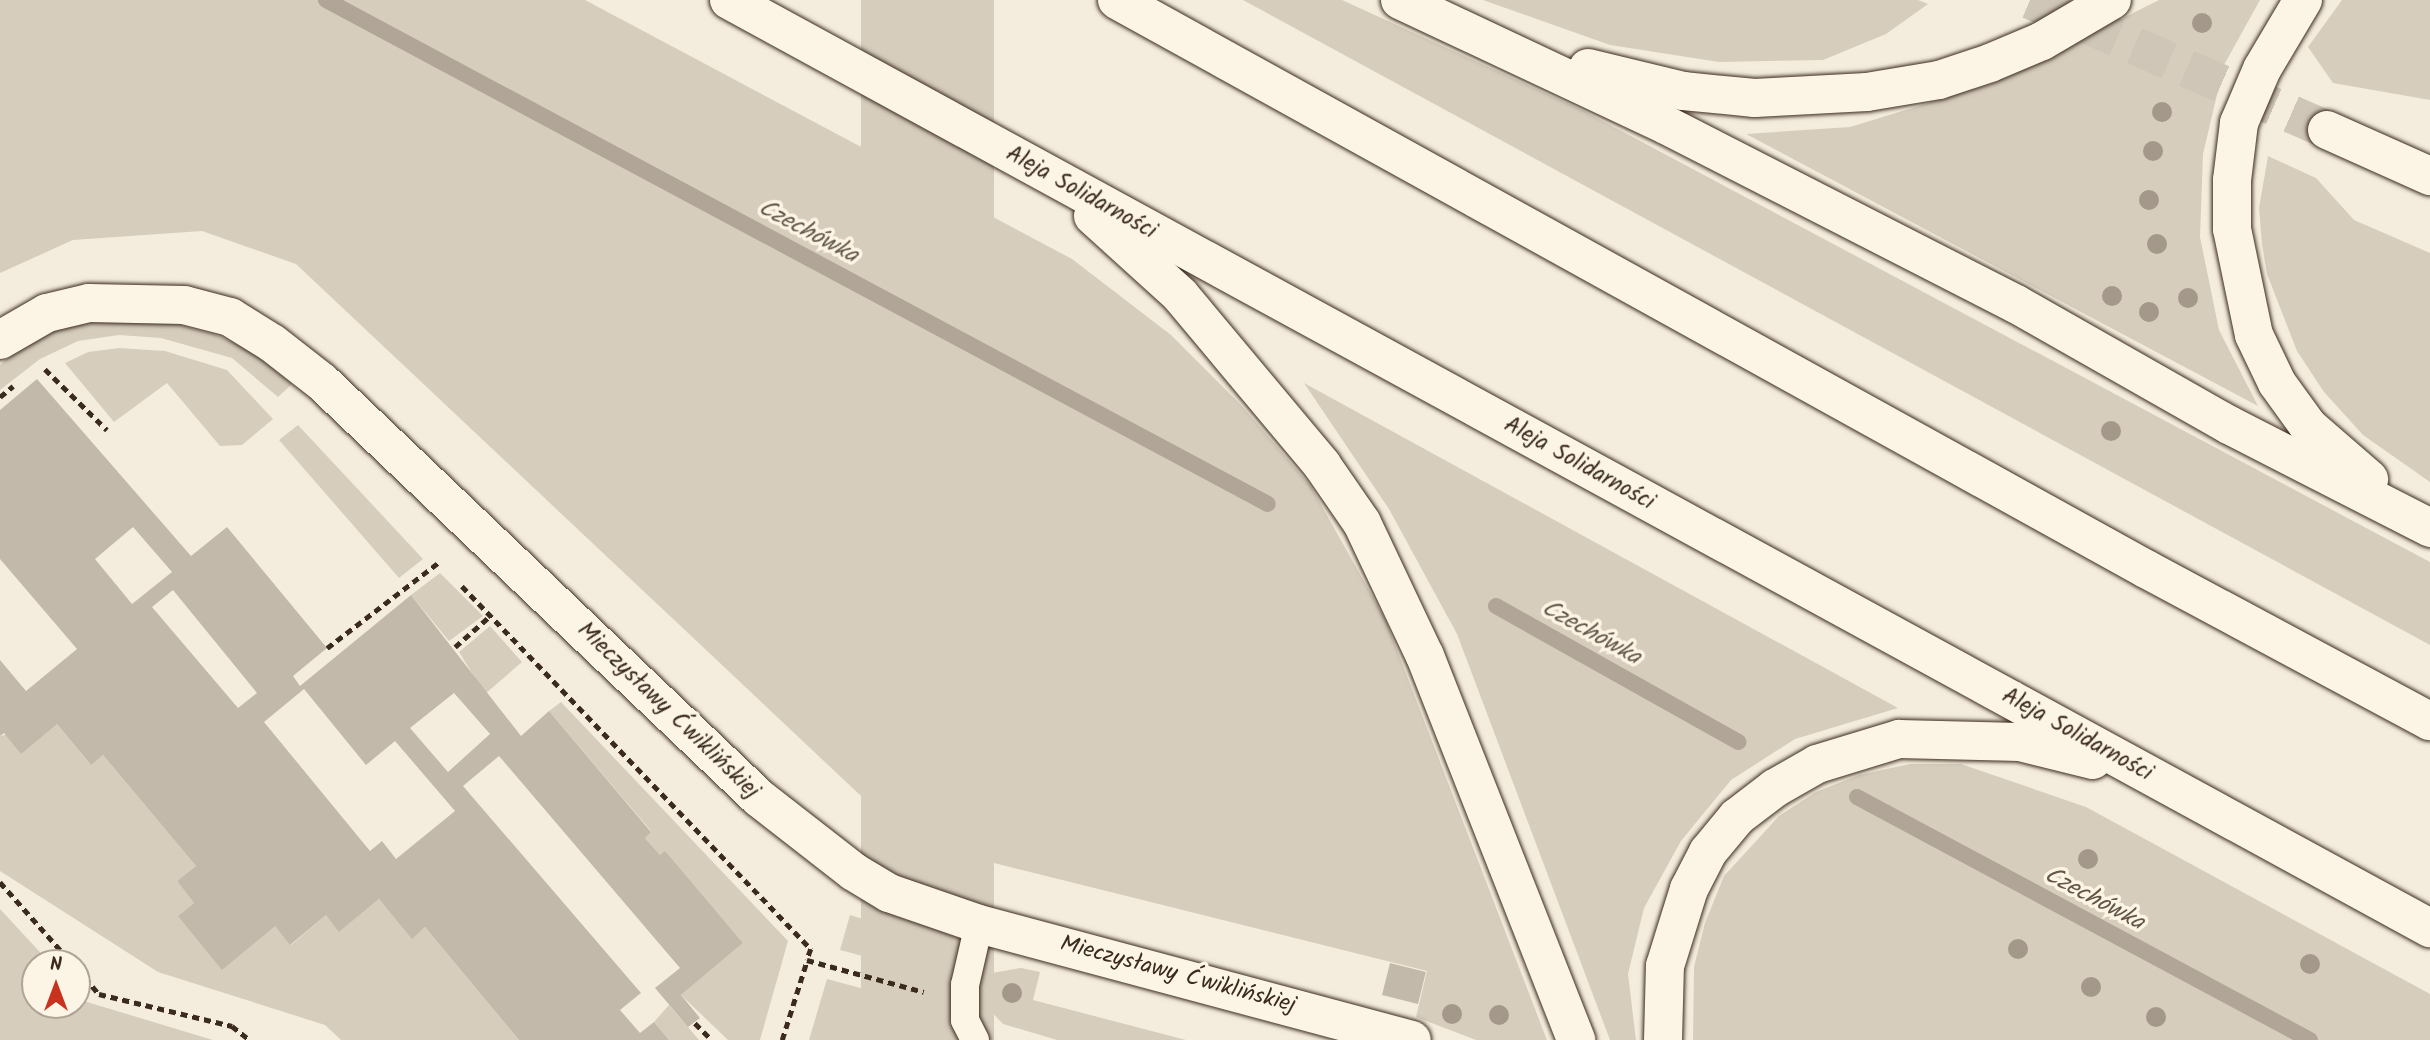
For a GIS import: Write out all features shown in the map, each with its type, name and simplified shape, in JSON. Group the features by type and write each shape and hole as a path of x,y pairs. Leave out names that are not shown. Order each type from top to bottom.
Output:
{"main road":[{"name":"Aleja Solidarności","path":"729,0 2430,928"},
{"path":"1117,0 2146,569 2430,721"},
{"path":"1401,0 1666,125 2016,304 2229,425 2430,526"},
{"path":"1460,27 1621,78 1683,91 1755,98 1814,97 1939,80 2042,41 2112,0"},
{"path":"2303,0 2280,35 2239,123 2232,180 2232,229 2254,335 2277,383 2308,426 2345,461 2430,526"},
{"path":"2327,130 2430,176"},
{"path":"1048,174 1180,295 1322,465 1362,523 1425,656 1576,1040"},
{"name":"Mieczysławy Ćwiklińskiej","path":"0,340 47,313 89,303 184,304 230,317 272,342 377,433 796,830 889,893 979,924 1412,1040"},
{"path":"1663,1040 1665,966 1675,924 1708,852 1737,817 1775,788 1818,764 1899,739 1961,738 2020,742 2158,780"}],"lane":[{"path":"975,1040 965,1020 965,985 979,924"}],"path":[{"path":"31,371 52,361"},
{"path":"42,366 107,430"},
{"path":"0,397 21,380"},
{"path":"428,551 447,570"},
{"path":"327,648 438,561"},
{"path":"456,579 811,948 782,1040"},
{"path":"455,647 491,615"},
{"path":"0,882 60,949"},
{"path":"807,960 938,995"},
{"path":"91,984 100,994 232,1026 250,1040"},
{"path":"695,1023 712,1040"}],"shaded area":[{"path":"0,0 585,0 1072,259 1171,335 1240,404 1310,485 1385,619 1547,1040 1476,1040 1416,1017 1427,971 962,855 877,811 296,264 202,231 73,240 0,273"},
{"path":"861,0 994,0 994,1040 861,1040"},
{"path":"1243,0 1342,0 1582,110 2430,562 2430,645"},
{"path":"1483,0 1918,0 1928,4 1886,34 1823,60 1719,62 1610,45"},
{"path":"2159,0 2260,0 2224,65 2203,154 2200,237 2219,330 2258,406 1746,134 1850,127 1994,83"},
{"path":"2342,0 2430,0 2430,100 2333,83 2308,47"},
{"path":"2268,156 2316,178 2354,220 2430,253 2430,482 2363,435 2324,392 2297,351 2267,274 2262,244 2259,208"},
{"path":"87,322 173,323 216,335 250,350 292,384 278,397 232,358 161,338 119,335 78,341 40,359 0,390 0,365 14,353 55,329"},
{"path":"119,348 165,351 227,370 273,419 242,445 220,446 167,383 114,422 65,363 88,352"},
{"path":"1304,383 1898,708 1795,739 1731,780 1681,841 1644,908 1628,974 1636,1040 1610,1040 1457,634 1389,509"},
{"path":"298,425 423,559 399,578 279,440"},
{"path":"440,573 483,616 449,641 411,595"},
{"path":"490,626 522,662 485,694 459,652"},
{"path":"561,702 788,941 760,1040 728,1040 681,995 743,943 665,852 660,855 645,838 651,831 549,711"},
{"path":"57,724 90,764 103,755 196,866 177,881 194,903 178,916 275,926 291,945 326,915 340,931 379,899 412,938 425,927 519,1040 341,1040 325,1025 158,972 0,871 0,736"},
{"path":"1910,764 1961,764 2086,807 2430,994 2430,1040 1693,1040 1694,967 1705,923 1724,876 1779,816 1816,792 1859,775"},
{"path":"0,909 37,949 21,949 21,1019 91,1019 91,1003 213,1040 0,1040"},
{"path":"850,915 935,941 950,979 840,950"},
{"path":"1021,968 1040,972 1033,1000 1186,1040 1057,1040 1003,1024 982,1002 983,987 992,973"},
{"path":"827,979 924,1005 915,1040 809,1040"},
{"path":"669,1005 699,1040 669,1040 654,1022"}],"building":[{"path":"37,379 191,556 227,527 327,648 293,676 300,686 411,595 521,736 549,711 651,832 645,838 660,855 665,851 743,943 681,995 700,1018 688,1027 655,988 680,968 499,756 463,786 641,993 620,1010 640,1033 654,1022 669,1040 519,1040 425,927 412,939 379,899 339,932 326,915 290,945 275,926 222,970 178,916 194,903 177,881 196,866 103,755 91,765 57,724 21,754 4,733 0,736 0,660 26,691 77,649 0,559 0,410","holes":["133,527 172,572 132,604 95,559","173,590 257,693 238,708 152,607","304,689 366,765 395,741 455,811 396,859 382,841 370,851 264,722","454,693 490,734 448,772 410,728"]},
{"path":"1390,963 1426,972 1418,1004 1382,995"}],"waterway":[{"name":"Czechówka","path":"326,0 1268,504"},
{"name":"Czechówka","path":"1496,606 1738,742"},
{"name":"Czechówka","path":"1857,797 2310,1040"}],"tunnel":[{"path":"2030,0 2327,130"}]}
